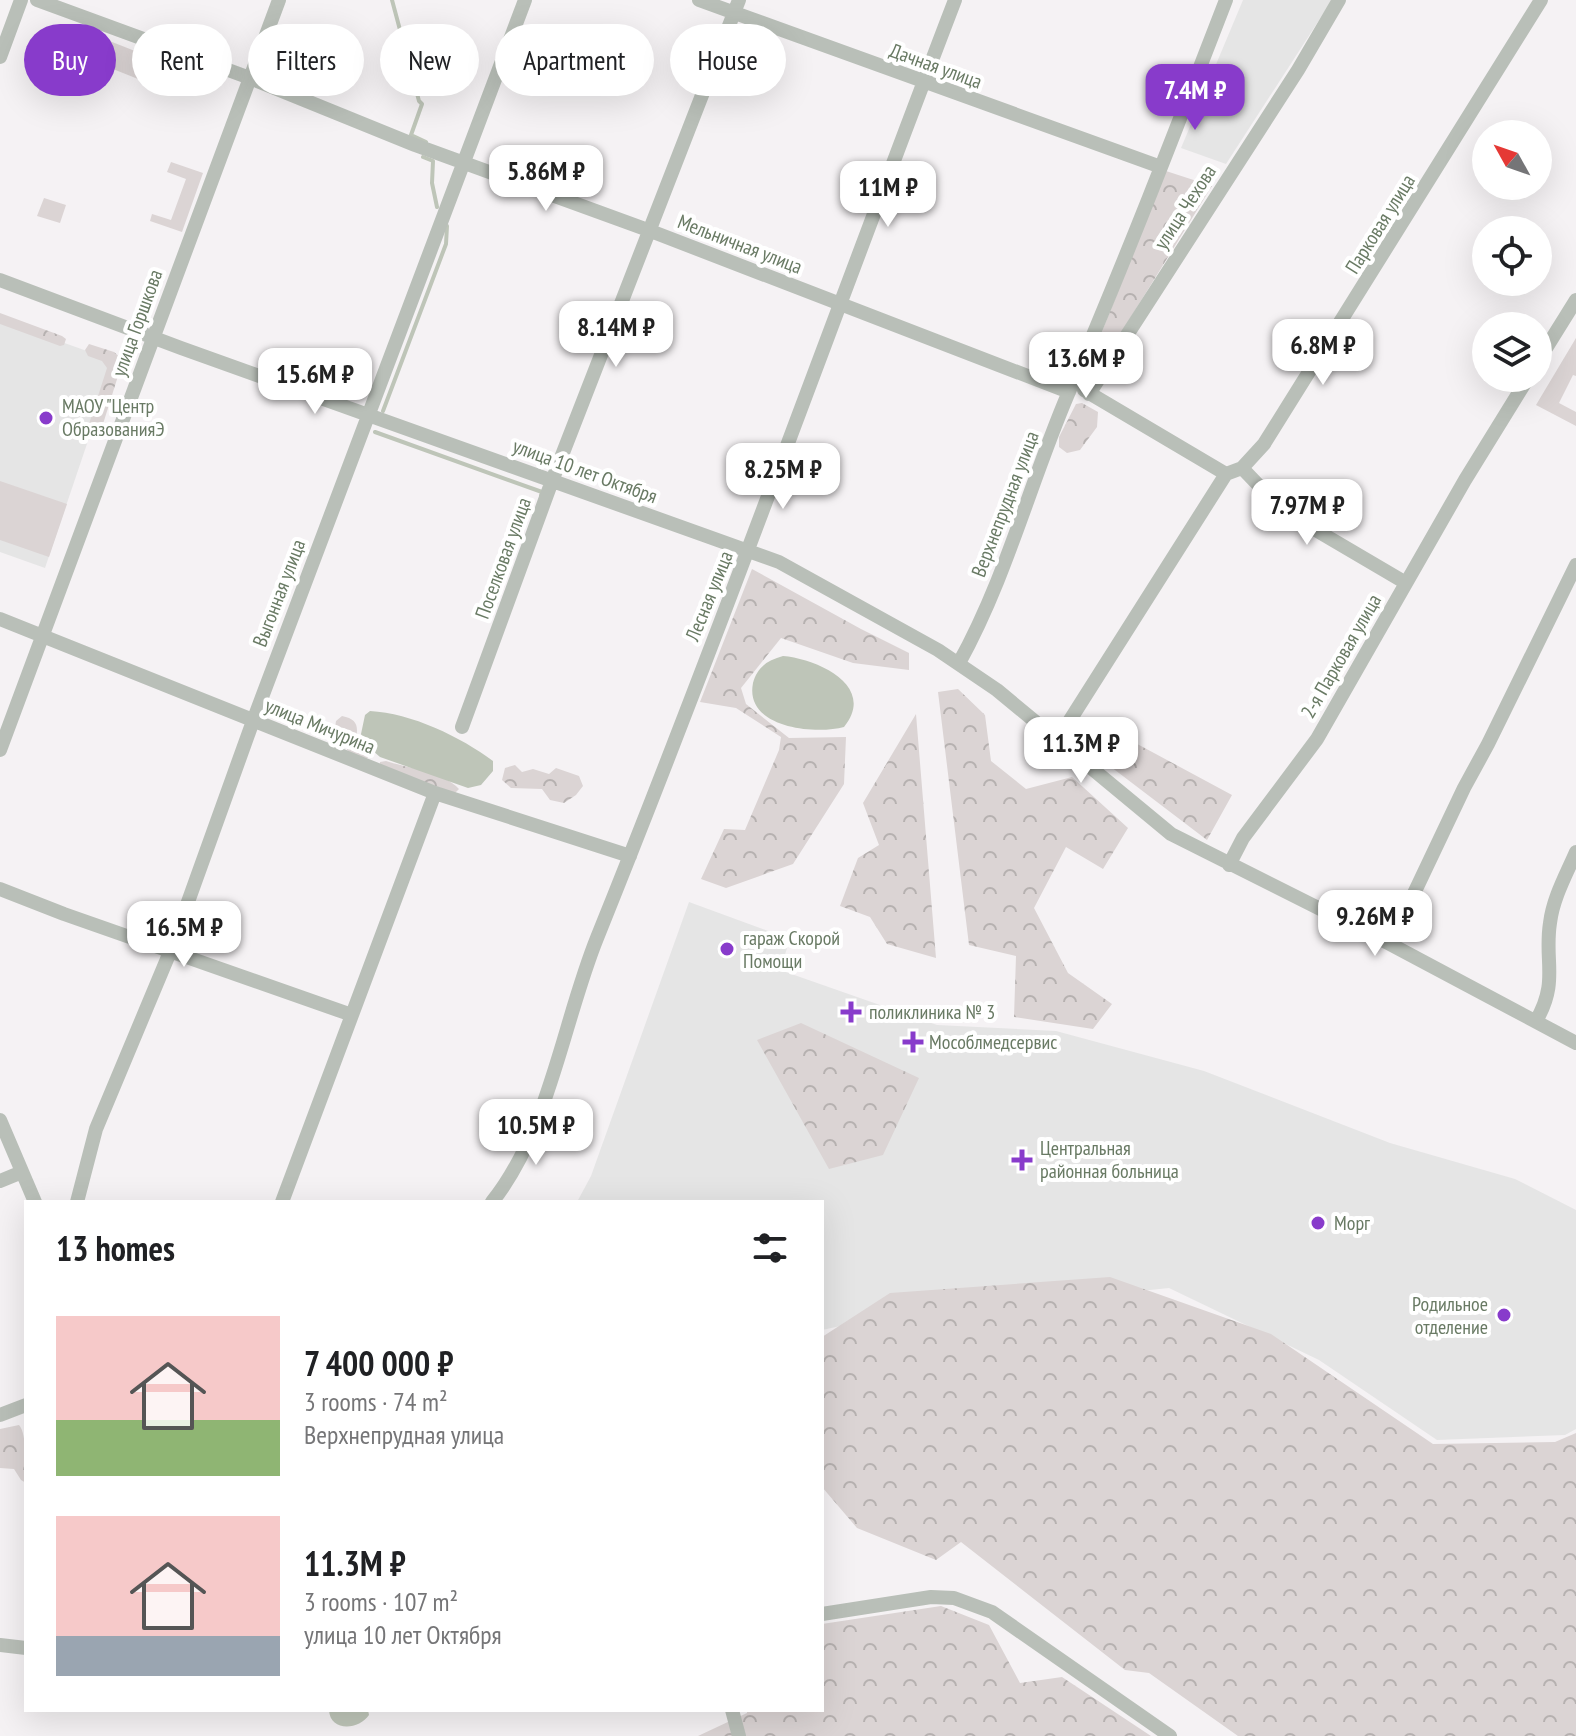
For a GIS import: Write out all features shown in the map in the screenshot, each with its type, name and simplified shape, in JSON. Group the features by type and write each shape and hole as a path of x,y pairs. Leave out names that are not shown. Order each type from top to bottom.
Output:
{"street":[{"path":"0,57 21,0"},
{"name":"Мельничная улица","path":"37,0 248,77"},
{"name":"улица Горшкова","path":"270,24 279,0"},
{"name":"Выгонная улица","path":"78,1200 96,1129 170,952 253,721 525,0"},
{"name":"Дачная улица","path":"699,0 737,7 924,82 1161,167"},
{"name":"Лесная улица","path":"493,1200 516,1166 541,1108 592,950 749,549 955,0"},
{"name":"Верхнепрудная улица","path":"959,663 981,622 1226,0"},
{"name":"улица Чехова","path":"1089,394 1298,70 1339,0"},
{"name":"Парковая улица","path":"1226,474 1242,468 1264,444 1541,0"},
{"name":"Поселковая улица","path":"462,727 552,481 737,7"},
{"name":"улица Горшкова","path":"0,750 248,83"},
{"name":"Мельничная улица","path":"295,96 463,163 1089,394 1226,474"},
{"name":"улица 10 лет Октября","path":"0,280 153,338 749,549 830,589 959,663 1058,739 1171,834 1390,944 1576,1043"},
{"path":"1552,339 1576,300"},
{"name":"2-я Парковая улица","path":"1229,865 1243,838 1317,739 1520,392"},
{"path":"1242,468 1265,492 1309,526 1406,583"},
{"path":"1058,739 1226,474"},
{"path":"1390,944 1576,565"},
{"name":"улица Мичурина","path":"0,619 435,793 630,856"},
{"path":"283,1200 435,793"},
{"path":"1536,1021 1548,992 1551,971 1549,926 1554,902 1576,852"},
{"path":"0,889 352,1015"},
{"path":"0,1120 34,1200"},
{"path":"0,1181 22,1172"},
{"path":"0,1415 24,1406"},
{"path":"824,1614 931,1597 954,1598 992,1612 1170,1736"},
{"path":"0,1645 24,1648"},
{"path":"733,1712 739,1736"}],"shaded area":[{"path":"1243,0 1332,0 1226,164 1181,148"},
{"path":"0,320 115,361 45,568 0,552"},
{"path":"783,656 826,669 848,687 853,699 852,712 844,727 816,730 784,725 759,710 753,698 755,677 764,665"},
{"path":"370,711 402,716 451,735 493,761 493,771 481,785 468,788 380,757 365,744 361,734 365,715"},
{"name":"Центральная районная больница","path":"689,902 790,939 780,970 937,1025 1056,1031 1204,1071 1390,1143 1515,1179 1576,1210 1576,1429 1565,1435 1437,1440 1319,1360 1169,1288 873,1319 824,1330 824,1200 578,1200 591,1176"},
{"path":"330,1712 368,1712 369,1715 352,1726 339,1725"}],"green space":[{"path":"116,44 132,50 132,77 116,70"},
{"path":"171,162 203,173 182,232 150,221 152,214 171,220 186,179 167,172"},
{"path":"1166,171 1212,186 1090,383 1083,379"},
{"path":"44,198 66,205 60,223 37,216"},
{"path":"0,313 62,336 66,339 64,345 0,324"},
{"path":"1576,338 1576,376 1573,375 1559,403 1576,412 1576,426 1536,405 1544,392 1552,392 1552,378"},
{"path":"89,344 114,352 123,360 103,424 93,428 89,424 107,368 102,361 88,356 85,350"},
{"path":"1082,403 1098,412 1097,427 1080,450 1067,453 1059,447 1059,437 1076,404"},
{"path":"0,481 67,504 49,557 0,540"},
{"path":"752,569 909,653 909,670 853,663 781,638 741,688 746,704 789,738 846,737 844,784 793,864 726,888 701,879 724,829 745,830 779,750 781,737 736,708 700,702"},
{"path":"958,689 985,715 991,761 1026,789 1072,777 1128,828 1103,869 1066,847 1034,908 1068,973 1112,1004 1093,1029 1014,1017 1016,956 969,945 938,692"},
{"path":"916,714 936,958 887,944 870,917 840,906 858,858 879,845 863,803"},
{"path":"342,716 356,724 355,742 369,750 371,755 367,758 356,757 347,750 347,737 335,728 336,721"},
{"path":"1102,725 1232,795 1207,840 1090,751"},
{"path":"386,761 444,778 459,789 455,793 380,767 380,762"},
{"path":"515,765 522,772 533,769 549,774 556,768 579,776 583,786 564,803 550,800 542,789 511,788 502,780 505,768"},
{"path":"801,1023 919,1078 883,1155 829,1169 757,1040"},
{"path":"1110,1277 1271,1334 1433,1444 1555,1442 1576,1433 1576,1736 1238,1736 1149,1673 1125,1670 961,1542 936,1560 857,1528 824,1489 824,1336 890,1293"},
{"path":"19,1425 22,1429 24,1482 14,1469 0,1468 0,1429"},
{"path":"941,1606 989,1625 1020,1683 1062,1677 1151,1736 698,1736 747,1712 824,1712 824,1624"}],"waterway":[{"path":"392,0 422,104 411,135 426,142"},
{"path":"423,157 433,161 432,183 437,207"},
{"path":"383,411 446,244 447,226"},
{"path":"375,432 542,492 541,496"}],"place":[{"name":"МАОУ \"Центр ОбразованияЭ","path":"46,418"},
{"name":"гараж Скорой Помощи","path":"727,949"},
{"name":"поликлиника № 3","path":"851,1012"},
{"name":"Мособлмедсервис","path":"913,1042"},
{"name":"Центральная районная больница","path":"1022,1160"},
{"name":"Морг","path":"1318,1223"},
{"name":"Родильное отделение","path":"1504,1315"}]}
